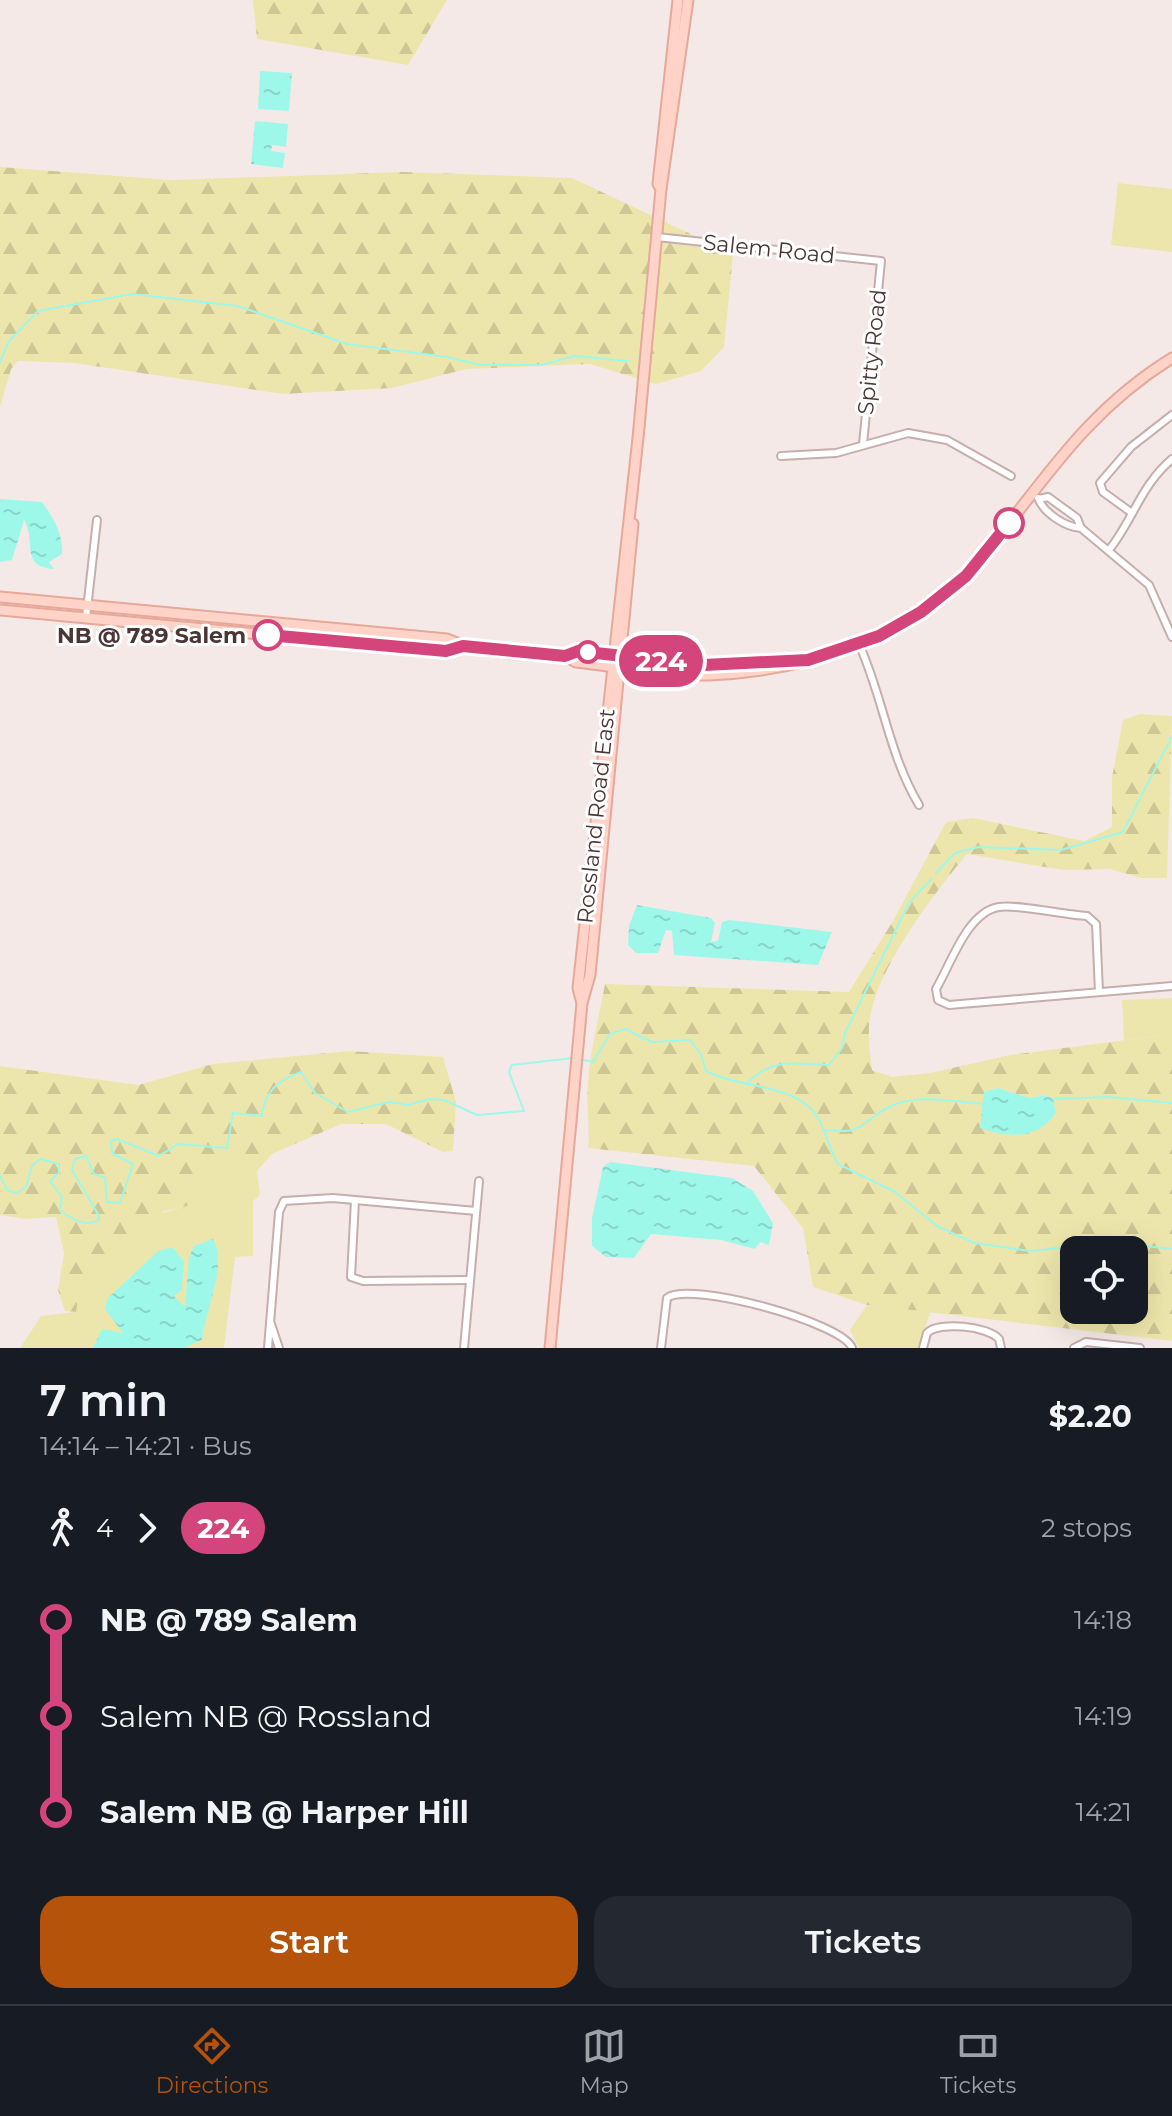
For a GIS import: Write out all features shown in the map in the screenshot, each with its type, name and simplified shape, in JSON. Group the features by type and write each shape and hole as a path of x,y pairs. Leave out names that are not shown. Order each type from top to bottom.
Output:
{"main road":[{"name":"Rossland Road East","path":"661,189 658,181 678,0"},
{"name":"Rossland Road East","path":"550,1348 582,1003 590,975 661,189 688,0"},
{"path":"0,610 433,650 463,646 565,656 578,651 617,661 706,675 767,670 859,644 921,612 966,576 1035,496 1093,418 1122,392 1172,358"},
{"path":"0,597 447,639 463,646"}],"street":[{"name":"Salem Road","path":"657,237 881,261"},
{"name":"Spitty Road","path":"863,444 881,261"},
{"path":"1132,513 1103,492 1100,483 1131,447 1172,415"},
{"path":"781,456 836,453 908,433 947,440 1011,476"},
{"path":"1109,550 1126,530 1146,485 1172,459"},
{"path":"1035,496 1041,507 1071,527 1081,528"},
{"path":"1035,496 1052,499 1077,518 1081,528 1149,585 1172,637"},
{"path":"86,618 97,520"},
{"path":"859,644 880,696 896,759 919,805"},
{"path":"1099,992 1096,924 1087,916 1010,907 991,910 973,924 936,989 938,1000 949,1005 1172,986"},
{"path":"464,1348 479,1181"},
{"path":"268,1348 280,1206 291,1200 355,1200 476,1211"},
{"path":"355,1200 349,1268 354,1280 470,1280"},
{"path":"661,1348 664,1306 667,1298 679,1293 746,1300 842,1335 852,1348"},
{"path":"270,1321 279,1348"},
{"path":"923,1348 927,1333 940,1326 988,1332 999,1339 1001,1348"},
{"path":"1074,1348 1086,1342 1140,1348"}],"green space":[{"path":"253,0 447,0 408,65 257,39"},
{"path":"0,167 171,180 402,172 572,178 733,254 724,347 701,371 656,384 590,364 466,369 392,388 283,394 74,363 18,361 11,369 0,407"},
{"path":"1118,183 1172,189 1172,252 1111,245"},
{"path":"1140,714 1172,716 1167,878 1141,878 1110,869 1063,870 967,854 926,907 899,948 878,989 870,1016 872,1070 892,1077 930,1073 1010,1055 1172,1034 1172,1341 867,1305 813,1287 803,1228 754,1166 588,1148 589,1071 605,984 849,992 893,921 946,822 973,818 1084,841 1112,827 1112,777 1123,720","holes":["998,1088 1029,1098 1046,1095 980,1128 985,1092"]},
{"path":"1172,998 1172,1034 1124,1040 1122,1000"},
{"path":"349,1051 443,1057 456,1102 453,1151 443,1152 386,1124 341,1124 272,1154 224,1154 190,1206 164,1211 77,1312 65,1311 58,1290 64,1253 56,1217 25,1219 0,1215 0,1066 138,1085 213,1064"},
{"path":"224,1154 272,1154 257,1171 260,1195 253,1201 253,1256 235,1257 224,1348 20,1348 41,1316 76,1312 80,1290 139,1220 190,1205"},
{"path":"867,1305 930,1312 919,1348 859,1348 850,1330"}],"water":[{"path":"260,71 292,73 289,111 258,109"},
{"path":"255,121 288,124 286,147 272,145 271,151 285,153 283,168 251,164"},
{"path":"0,499 42,502 54,520 61,540 62,554 49,562 54,569 36,563 24,520 12,560 0,562"},
{"path":"637,905 711,918 715,923 711,942 718,941 722,922 729,920 832,932 818,965 674,955 672,931 666,930 658,953 636,953 628,945 629,926"},
{"path":"998,1088 1029,1098 1046,1095 1053,1099 1056,1113 1040,1128 1022,1134 1001,1134 980,1128 984,1092"},
{"path":"610,1162 732,1178 753,1191 773,1223 769,1245 760,1242 755,1249 721,1240 651,1234 634,1258 606,1257 592,1246 592,1218 603,1167"},
{"path":"213,1239 217,1249 217,1274 202,1340 184,1348 93,1348 102,1329 123,1333 105,1309 107,1299 158,1251 173,1247 184,1262 182,1290 174,1296 185,1307 189,1257 194,1246"}],"waterway":[{"path":"0,362 9,341 38,311 132,294 238,306 347,344 447,357 480,365 541,365 575,356 628,361"},
{"path":"936,873 955,853 978,847 1061,850 1123,832 1172,736"},
{"path":"747,1084 756,1075 774,1066 795,1063 829,1065 842,1048 845,1033 909,903 931,879"},
{"path":"579,1059 593,1062 610,1034 625,1029 652,1042 690,1040 701,1054 706,1071 800,1100 820,1121 838,1164 895,1192 937,1226 974,1243 1031,1251 1111,1242 1172,1249"},
{"path":"0,1176 7,1190 17,1193 26,1187 32,1166 40,1159 59,1164 59,1173 50,1181 62,1197 60,1211 79,1222 94,1222 99,1220 98,1214 72,1170 75,1159 86,1156 94,1174 105,1178 107,1202 120,1203 133,1164 112,1153 111,1141 117,1139 159,1156 178,1144 227,1148 233,1113 262,1116 269,1093 301,1072 315,1093 348,1112 389,1102 408,1105 429,1099 444,1100 477,1115 524,1111 509,1072 512,1065 573,1058"},
{"path":"1053,1099 1109,1097 1172,1103"},
{"path":"826,1130 855,1129 889,1107 911,1100 984,1104"}],"bus line":[{"name":"224","path":"268,635 446,651 463,646 565,656 578,651 704,665 808,660 879,636 921,612 966,576 1009,523"}],"place":[{"name":"NB @ 789 Salem","path":"268,635"}]}
